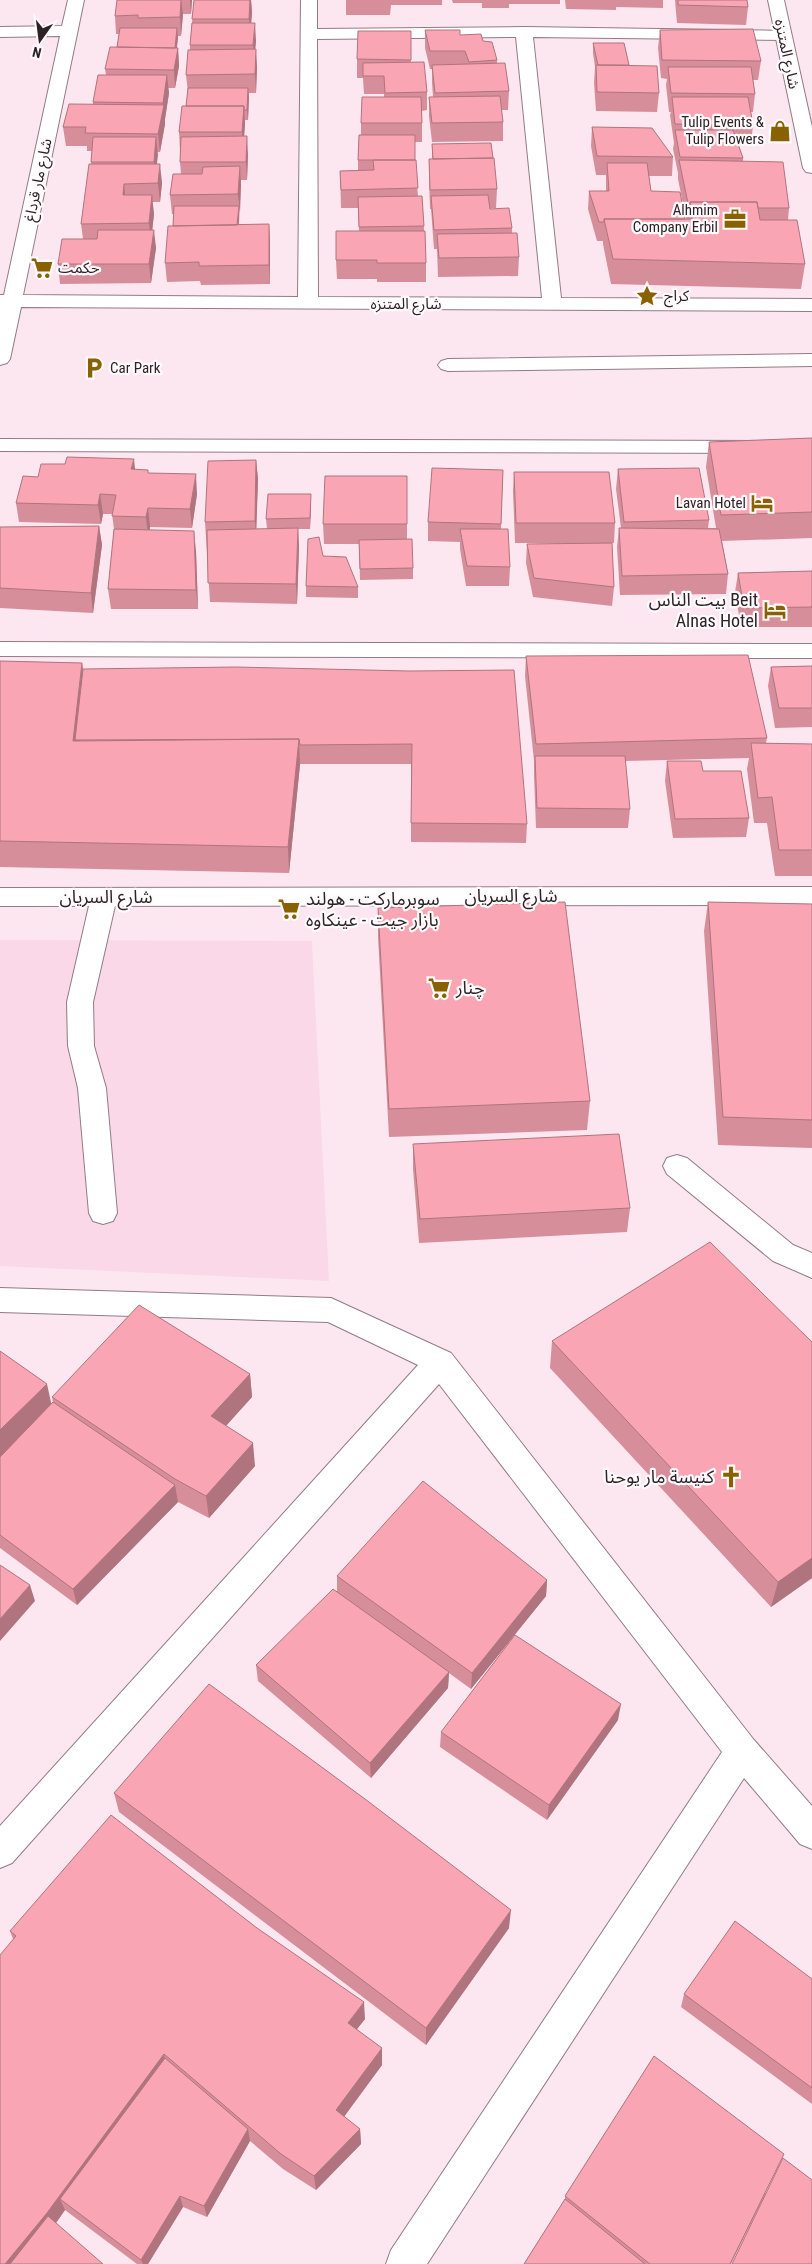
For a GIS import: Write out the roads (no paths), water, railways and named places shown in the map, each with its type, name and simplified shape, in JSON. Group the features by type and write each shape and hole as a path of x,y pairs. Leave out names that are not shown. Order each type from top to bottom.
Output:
{"street":[{"name":"شارع مار قرداغ","path":"0,359 6,301 76,0"},
{"path":"308,303 309,0"},
{"name":"شارع المتنزه","path":"776,0 812,168"},
{"path":"0,32 69,31"},
{"path":"308,34 524,32 783,35"},
{"path":"524,32 552,305"},
{"name":"شارع المتنزه","path":"6,301 812,305"},
{"path":"448,364 812,360"},
{"path":"0,445 812,447"},
{"path":"0,649 812,651"},
{"name":"شارع السريان","path":"0,897 812,896"},
{"path":"102,1213 92,1088 81,1046 80,1002 104,897"},
{"path":"678,1166 783,1253 812,1266"},
{"path":"0,1300 331,1310 440,1362 742,1751 812,1832"},
{"path":"0,1851 440,1362"},
{"path":"405,2264 742,1751"}],"place":[{"name":"Tulip Events & Tulip Flowers","path":"780,131"},
{"name":"Alhmim Company Erbil","path":"735,219"},
{"name":"حكمت","path":"42,268"},
{"name":"كراج","path":"647,296"},
{"name":"Car Park","path":"94,368"},
{"name":"Lavan Hotel","path":"762,503"},
{"name":"بيت الناس Beit Alnas Hotel","path":"775,610"},
{"name":"سوبرماركت - هولند بازار جيت - عينكاوه","path":"289,909"},
{"name":"چنار","path":"439,988"},
{"name":"كنيسة مار يوحنا","path":"731,1477"}]}
